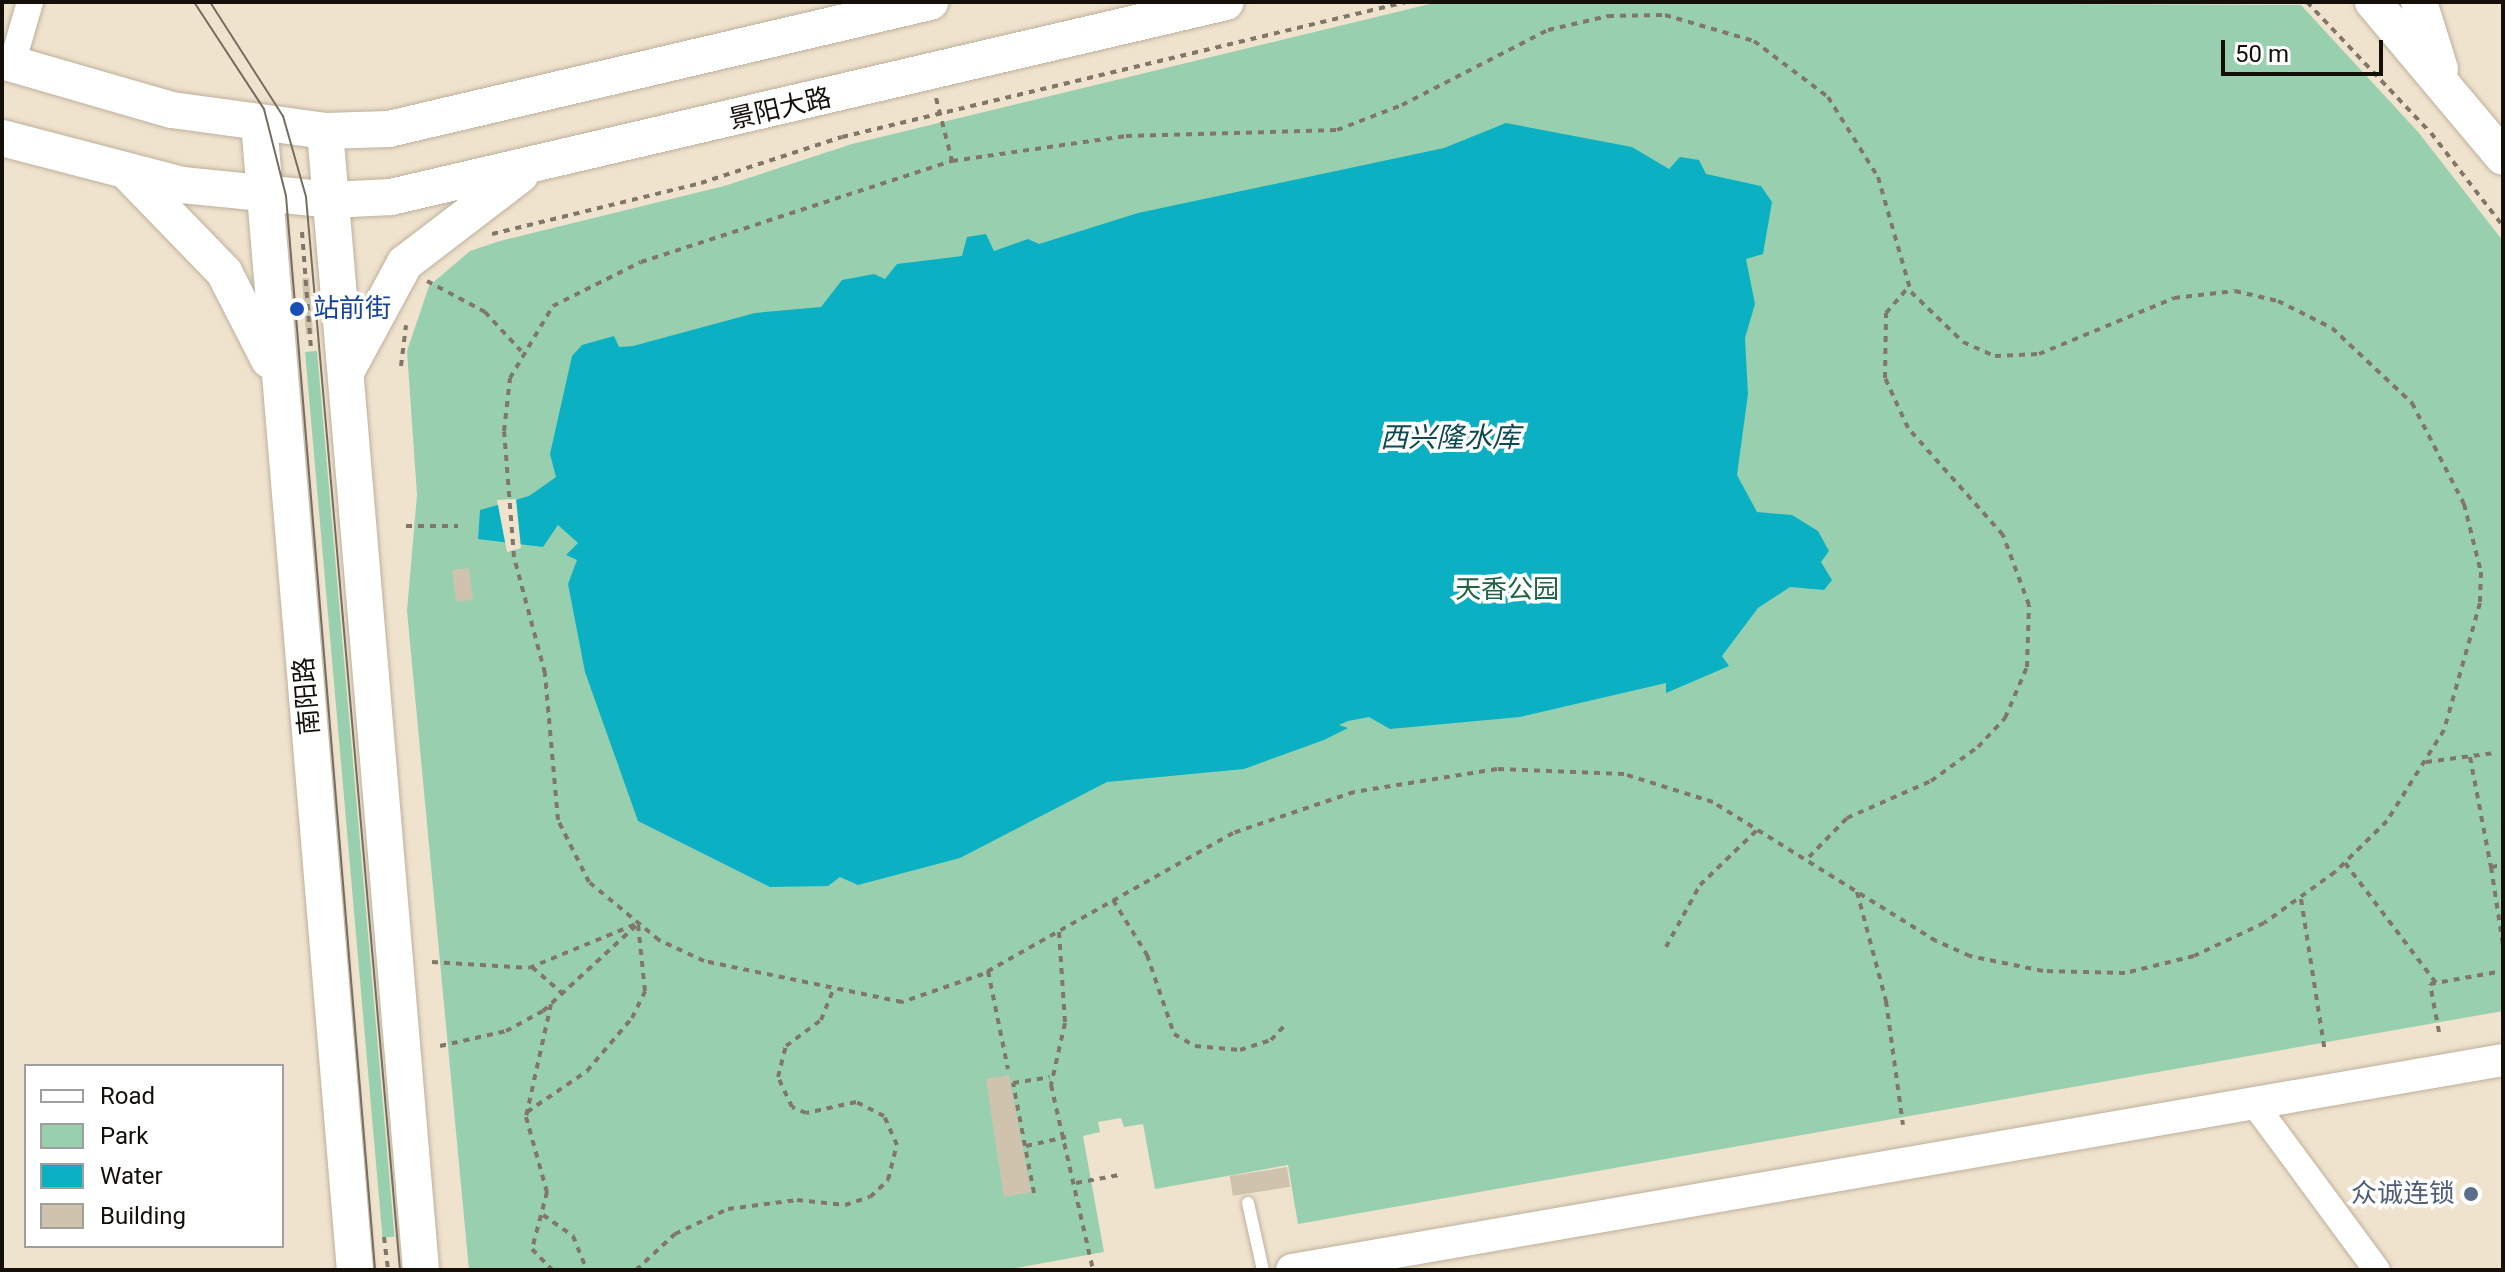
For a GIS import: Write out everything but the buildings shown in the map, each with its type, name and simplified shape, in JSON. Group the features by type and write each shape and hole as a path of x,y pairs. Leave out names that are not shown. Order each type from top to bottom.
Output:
{"main road":[{"path":"7,62 172,110 325,131 389,129 489,110 930,2"},
{"name":"景阳大路","path":"331,200 436,191 1226,2"},
{"path":"2373,2 2503,157"},
{"path":"2419,2 2444,84"},
{"name":"南阳路","path":"259,123 355,1270"},
{"path":"325,131 421,1270"},
{"path":"2,138 127,172 265,196 331,200"},
{"path":"346,372 405,263 525,170"},
{"path":"127,172 224,272 282,394"}],"street":[{"path":"7,62 30,2"},
{"path":"1292,1270 1389,1262 2253,1102 2503,1060"},
{"path":"2253,1102 2377,1270"}],"lane":[{"path":"1248,1203 1263,1270"}],"path":[{"path":"482,238 940,114 1406,2"},
{"path":"2307,2 2431,133 2503,226"},
{"path":"1665,15 1754,41 1828,97 1878,177 1909,287 1946,330 1995,356 2039,354 2174,298 2213,291 2278,301 2363,353 2412,403 2445,455 2481,572 2464,671 2426,762 2387,821 2345,863 2301,899 2194,956 2083,975 1970,956 1760,827 1713,802 1624,774 1547,767 1450,773 1354,792 1233,833 988,971 914,1001 704,961 638,924 589,882 558,820 548,691 514,557 503,406 521,351 553,306 604,277 952,161 1126,136 1337,130 1402,105 1548,30 1608,16 1665,15"},
{"path":"930,73 952,161"},
{"path":"302,232 311,349"},
{"path":"420,286 434,269"},
{"path":"425,280 485,312 521,351"},
{"path":"1809,857 1847,818 1931,781 1978,747 2005,718 2027,667 2029,605 2003,535 1908,428 1885,378 1886,313 1909,287"},
{"path":"401,366 408,316"},
{"path":"406,526 458,526"},
{"path":"2426,762 2494,753"},
{"path":"2470,757 2503,945"},
{"path":"1666,947 1700,885 1760,827"},
{"path":"2345,863 2436,983"},
{"path":"2491,867 2503,865"},
{"path":"1857,889 1886,1001 1903,1125"},
{"path":"2301,899 2325,1052"},
{"path":"1113,900 1147,955 1174,1034 1195,1046 1240,1050 1271,1040 1284,1026"},
{"path":"432,962 532,967 638,924"},
{"path":"440,1046 506,1031 551,1004 638,924"},
{"path":"527,1112 587,1071 632,1018 645,991 638,924"},
{"path":"1059,932 1065,1023 1050,1077 1066,1137 1093,1270"},
{"path":"532,967 563,994"},
{"path":"988,971 1008,1069"},
{"path":"2439,1032 2430,984 2503,971"},
{"path":"636,1270 675,1234 728,1209 797,1200 845,1205 870,1197 888,1180 897,1145 884,1116 856,1102 806,1113 792,1107 778,1077 786,1046 821,1020 834,988"},
{"path":"551,1004 527,1112 546,1182 543,1215 532,1249 554,1270 585,1265 606,1270"},
{"path":"1034,1193 1013,1083 1050,1077"},
{"path":"1025,1146 1066,1137"},
{"path":"1076,1183 1119,1175"},
{"path":"543,1215 577,1241 585,1265"},
{"path":"384,1237 388,1270"}],"green space":[{"name":"天香公园","path":"1438,2 2301,5 2419,133 2503,241 2503,1011 1298,1224 1288,1165 1155,1189 1143,1124 1124,1127 1121,1118 1098,1122 1100,1132 1083,1136 1104,1252 1005,1270 469,1270 407,611 417,495 407,351 429,286 470,251 500,241 724,186 852,144"},
{"path":"317,351 394,1237 383,1238 305,352"}],"water":[{"name":"西兴隆水库","path":"1506,123 1632,147 1669,169 1680,157 1699,160 1706,174 1761,186 1772,202 1763,254 1746,259 1755,304 1745,338 1748,394 1737,475 1757,512 1792,515 1818,531 1829,551 1821,562 1832,580 1824,590 1790,587 1758,608 1722,656 1729,666 1666,693 1666,683 1520,717 1390,729 1369,717 1348,721 1339,725 1348,728 1324,740 1244,769 1107,782 960,858 858,885 840,877 828,886 770,887 638,821 585,672 568,584 577,560 566,555 578,543 558,525 543,547 478,539 480,510 529,496 556,477 550,454 572,356 582,345 614,336 619,347 633,346 755,313 821,307 842,280 874,274 885,279 897,264 962,256 967,237 986,234 994,251 1028,239 1039,244 1138,213 1444,148"}],"pier":[{"path":"516,499 521,548 507,552 497,500"}],"tram line":[{"path":"194,2 264,109 286,196 375,1270"},
{"path":"210,2 283,116 306,197 400,1270"}],"place":[{"name":"站前街","path":"297,309"},
{"name":"众诚连锁","path":"2471,1194"}]}
